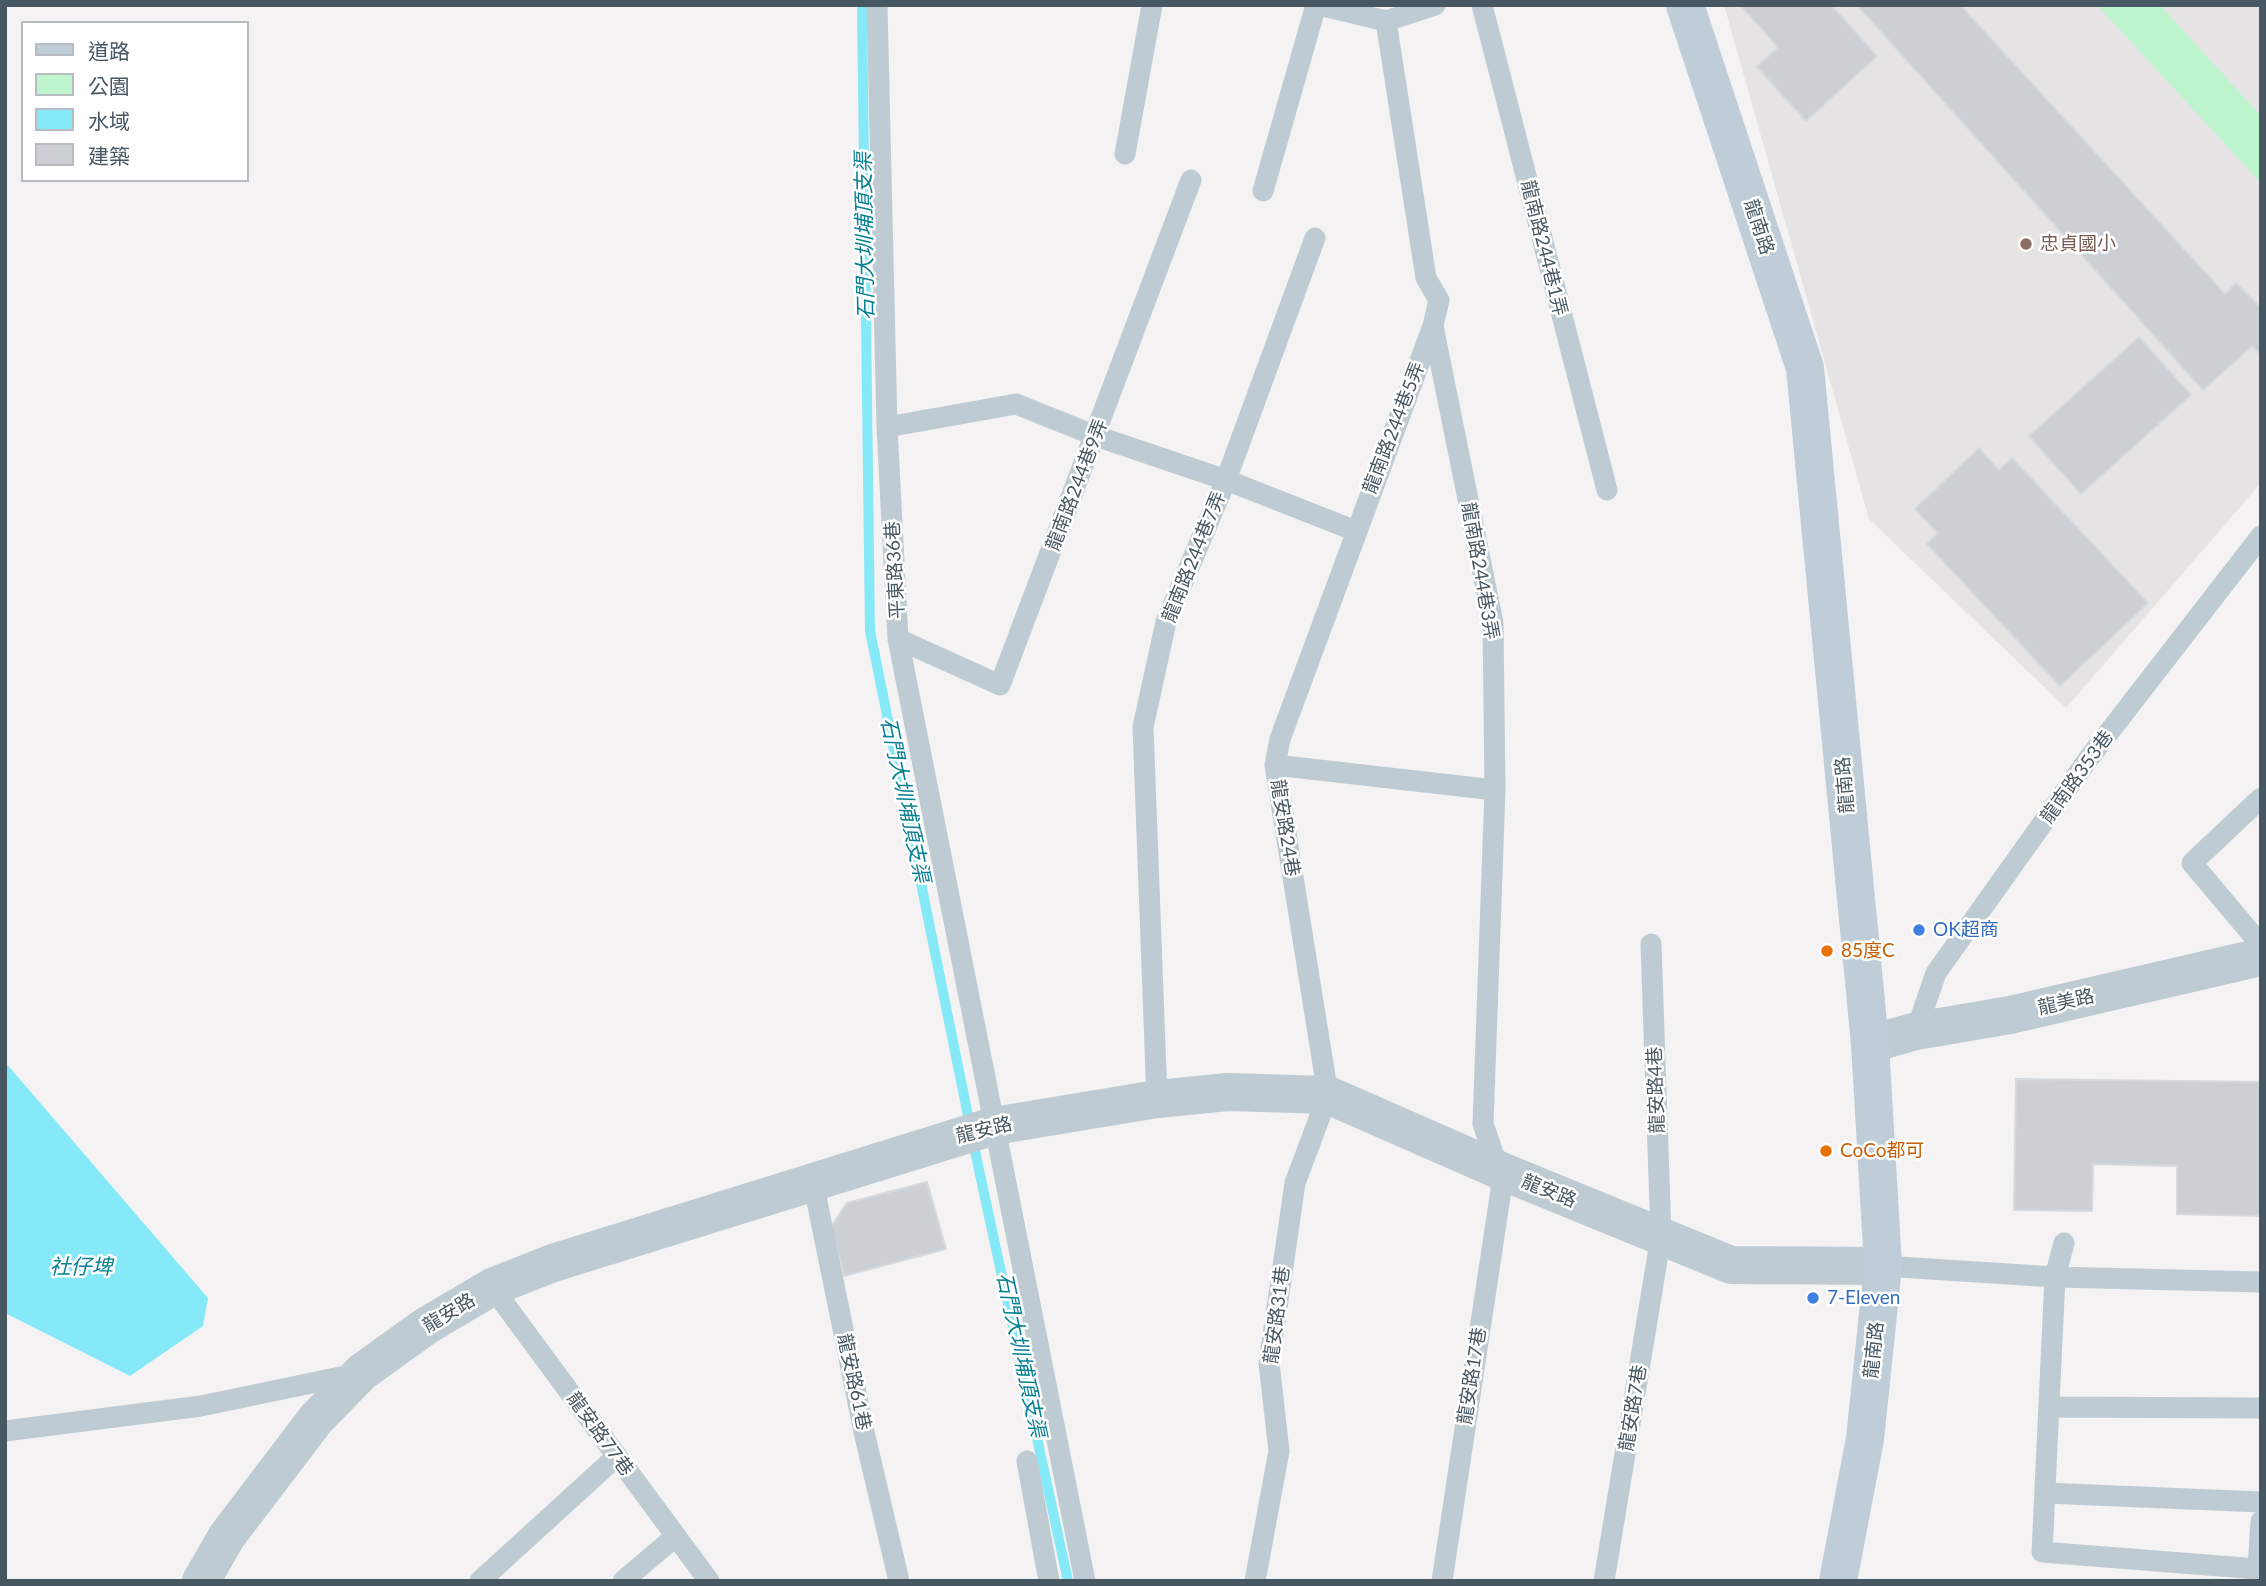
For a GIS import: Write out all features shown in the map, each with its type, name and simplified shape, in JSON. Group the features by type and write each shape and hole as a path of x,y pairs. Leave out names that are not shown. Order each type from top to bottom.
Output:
{"main road":[{"name":"龍南路","path":"1685,5 1805,368 1870,1044 1883,1266 1866,1439 1838,1581"}],"street":[{"name":"龍美路","path":"1870,1044 1916,1031 2010,1015 2261,957"},
{"name":"龍安路","path":"201,1581 227,1536 316,1419 362,1372 426,1326 492,1287 553,1263 985,1128 1157,1099 1228,1092 1328,1095 1499,1170 1731,1265 1883,1266"}],"lane":[{"name":"平東路36巷","path":"877,5 887,427 898,639 985,1128 1085,1581"},
{"path":"1125,154 1152,5"},
{"path":"1263,191 1317,5 1386,21 1435,5"},
{"name":"龍南路244巷1弄","path":"1482,5 1607,490"},
{"name":"龍南路244巷3弄","path":"1386,21 1426,278 1438,300 1433,326 1493,623 1495,790 1483,1124 1499,1170"},
{"name":"龍南路244巷9弄","path":"898,639 1000,685 1191,180"},
{"name":"龍南路244巷7弄","path":"1157,1099 1143,727 1166,622 1226,480 1315,238"},
{"name":"龍南路244巷5弄","path":"1356,531 1433,326"},
{"path":"887,427 1016,404 1096,436 1226,480 1356,531"},
{"name":"龍安路24巷","path":"1328,1095 1275,765 1280,739 1356,531"},
{"name":"龍南路353巷","path":"1916,1031 1936,973 2089,758 2261,536"},
{"path":"1275,765 1495,790"},
{"path":"2261,798 2192,863 2261,945"},
{"name":"龍安路4巷","path":"1651,944 1661,1236"},
{"name":"龍安路31巷","path":"1255,1581 1279,1451 1269,1363 1295,1183 1328,1095"},
{"name":"龍安路17巷","path":"1442,1581 1501,1190 1499,1170"},
{"name":"龍安路61巷","path":"813,1182 864,1432 900,1581"},
{"name":"龍安路7巷","path":"1604,1581 1661,1236"},
{"path":"2064,1243 2055,1278 2042,1552 2258,1569 2261,1521"},
{"path":"1883,1266 2055,1278 2261,1282"},
{"name":"龍安路77巷","path":"492,1287 709,1581"},
{"path":"5,1432 201,1406 362,1372"},
{"path":"2050,1407 2261,1408"},
{"path":"480,1581 617,1456"},
{"path":"1027,1461 1049,1581"},
{"path":"2045,1493 2261,1502"},
{"path":"623,1581 676,1536"}],"shaded area":[{"name":"忠貞國小","path":"1724,5 2261,5 2261,483 2066,708 1869,519"}],"green space":[{"path":"2097,5 2160,5 2261,116 2261,183"}],"water":[{"name":"社仔埤","path":"5,1062 208,1298 203,1326 130,1376 5,1313"}],"building":[{"path":"1740,5 1831,5 1877,56 1806,121 1757,67 1778,47"},
{"path":"1857,5 1960,5 2225,294 2236,283 2261,308 2261,355 2252,346 2203,390"},
{"path":"2139,337 2191,395 2081,494 2029,436"},
{"path":"1979,448 1999,470 2012,458 2148,603 2060,686 1927,544 1938,533 1915,509"},
{"path":"2016,1079 2261,1082 2261,1216 2177,1214 2177,1166 2093,1164 2092,1211 2014,1210"},
{"path":"927,1182 946,1249 844,1276 831,1227 847,1203"}],"waterway":[{"name":"石門大圳埔頂支渠","path":"862,5 870,631 979,1170 1068,1581"}],"place":[{"name":"忠貞國小","path":"2026,244"},
{"name":"OK超商","path":"1919,930"},
{"name":"85度C","path":"1827,951"},
{"name":"CoCo都可","path":"1826,1151"},
{"name":"7-Eleven","path":"1813,1298"}]}
